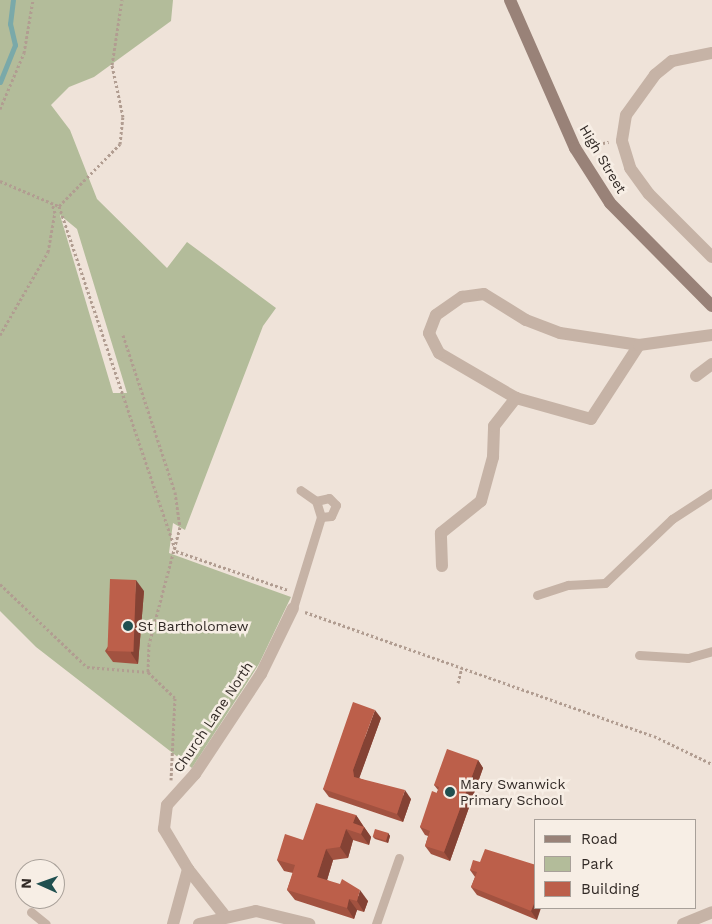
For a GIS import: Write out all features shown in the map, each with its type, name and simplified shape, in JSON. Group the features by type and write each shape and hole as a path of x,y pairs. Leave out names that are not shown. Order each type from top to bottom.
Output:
{"main road":[{"name":"High Street","path":"510,0 526,44 575,148 610,203 712,306"}],"street":[{"name":"High Street","path":"712,53 672,61 655,75 626,116 622,141 630,168 649,194 712,257"},
{"path":"639,345 591,419 516,398 439,352 429,333 436,315 462,297 484,294 526,320 560,333 639,345 712,335"},
{"path":"696,376 712,364"},
{"path":"442,566 441,534 481,501 493,457 494,426 516,398"},
{"name":"Church Lane North","path":"167,805 195,774 261,674 293,608"},
{"path":"167,805 164,829 188,869 226,916"},
{"path":"173,924 188,869"},
{"path":"198,924 226,916 256,911 310,924"},
{"path":"684,924 712,912"}],"lane":[{"path":"300,490 316,501 320,517 331,516 336,505 329,498 316,501"},
{"path":"536,595 568,585 605,583 672,519 712,493"},
{"name":"Church Lane North","path":"293,608 320,517"},
{"path":"639,655 688,658 712,651"},
{"path":"376,924 399,858"},
{"path":"31,912 46,924"}],"path":[{"path":"0,109 24,53 33,0"},
{"path":"59,206 120,144 123,117 112,65 122,0"},
{"path":"575,148 622,141"},
{"path":"0,182 59,206 176,550"},
{"path":"0,335 48,252 55,213 52,203"},
{"path":"123,335 175,492 180,526 176,550 149,644 148,672"},
{"path":"176,550 298,594"},
{"path":"0,584 87,667 148,672 175,698 175,755 167,805"},
{"path":"293,608 654,736 712,764"},
{"path":"458,683 462,667"}],"green space":[{"path":"0,0 173,0 171,21 94,77 69,87 51,105 70,130 97,199 167,268 187,242 276,308 263,326 185,530 173,523 169,553 291,597 259,664 192,768 36,647 0,611","holes":["60,215 77,229 127,393 113,393"]}],"building":[{"name":"St Bartholomew","path":"110,579 136,580 133,652 107,651"},
{"path":"353,702 375,710 353,770 354,777 405,790 397,814 323,789"},
{"path":"447,749 478,760 444,852 425,846 430,831 420,827 432,791 437,793 439,787 434,785"},
{"path":"316,803 356,815 353,823 364,827 361,834 346,829 340,847 326,849 317,877 340,884 342,879 360,890 357,901 349,899 347,908 287,890 295,865 277,860 285,834 303,840"},
{"path":"375,829 388,833 386,841 373,837"},
{"path":"485,849 534,864 534,904 531,911 471,887 477,872 470,870 473,860 480,862"}],"waterway":[{"path":"0,82 15,45 10,24 13,0"}],"place":[{"name":"St Bartholomew","path":"128,626"},
{"name":"Mary Swanwick Primary School","path":"450,792"}]}
